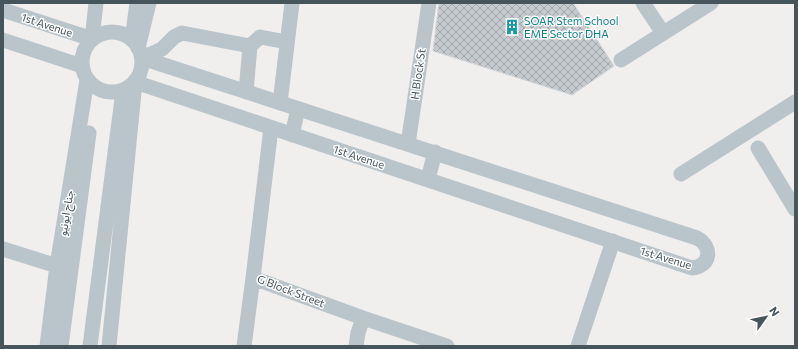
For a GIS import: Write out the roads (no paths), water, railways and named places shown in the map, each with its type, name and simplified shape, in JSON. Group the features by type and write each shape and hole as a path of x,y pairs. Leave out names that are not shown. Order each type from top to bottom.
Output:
{"street":[{"path":"96,3 97,37"},
{"path":"106,3 97,37 84,52 82,66 91,84 103,91 113,92 123,91 135,82 140,74 142,66 137,49 137,3"},
{"path":"137,49 149,3"},
{"path":"280,103 292,3"},
{"name":"H Block St","path":"408,144 429,3"},
{"path":"644,3 663,33"},
{"path":"621,60 711,3"},
{"name":"1st Avenue","path":"3,10 97,37"},
{"path":"97,37 113,32 123,34 137,49 162,49 174,37 182,33 250,46"},
{"path":"246,92 250,46 260,37 287,42"},
{"path":"3,40 82,66"},
{"name":"1st Avenue","path":"135,82 692,268 699,268 704,264 708,254 704,244 697,238 246,92 137,49"},
{"path":"109,346 135,82"},
{"name":"جناح ایونیو","path":"47,346 57,266 91,84"},
{"name":"جناح ایونیو","path":"61,346 72,271 91,84"},
{"path":"90,346 123,91"},
{"path":"681,174 795,102"},
{"path":"292,135 298,109"},
{"name":"G Block Street","path":"271,128 253,278 447,346"},
{"path":"758,148 793,202"},
{"path":"428,179 435,152"},
{"path":"578,346 613,241"},
{"path":"3,248 72,271"},
{"path":"244,346 253,278"},
{"path":"356,346 358,334 364,318"}],"place":[{"name":"SOAR Stem School EME Sector DHA","path":"512,27"}]}
